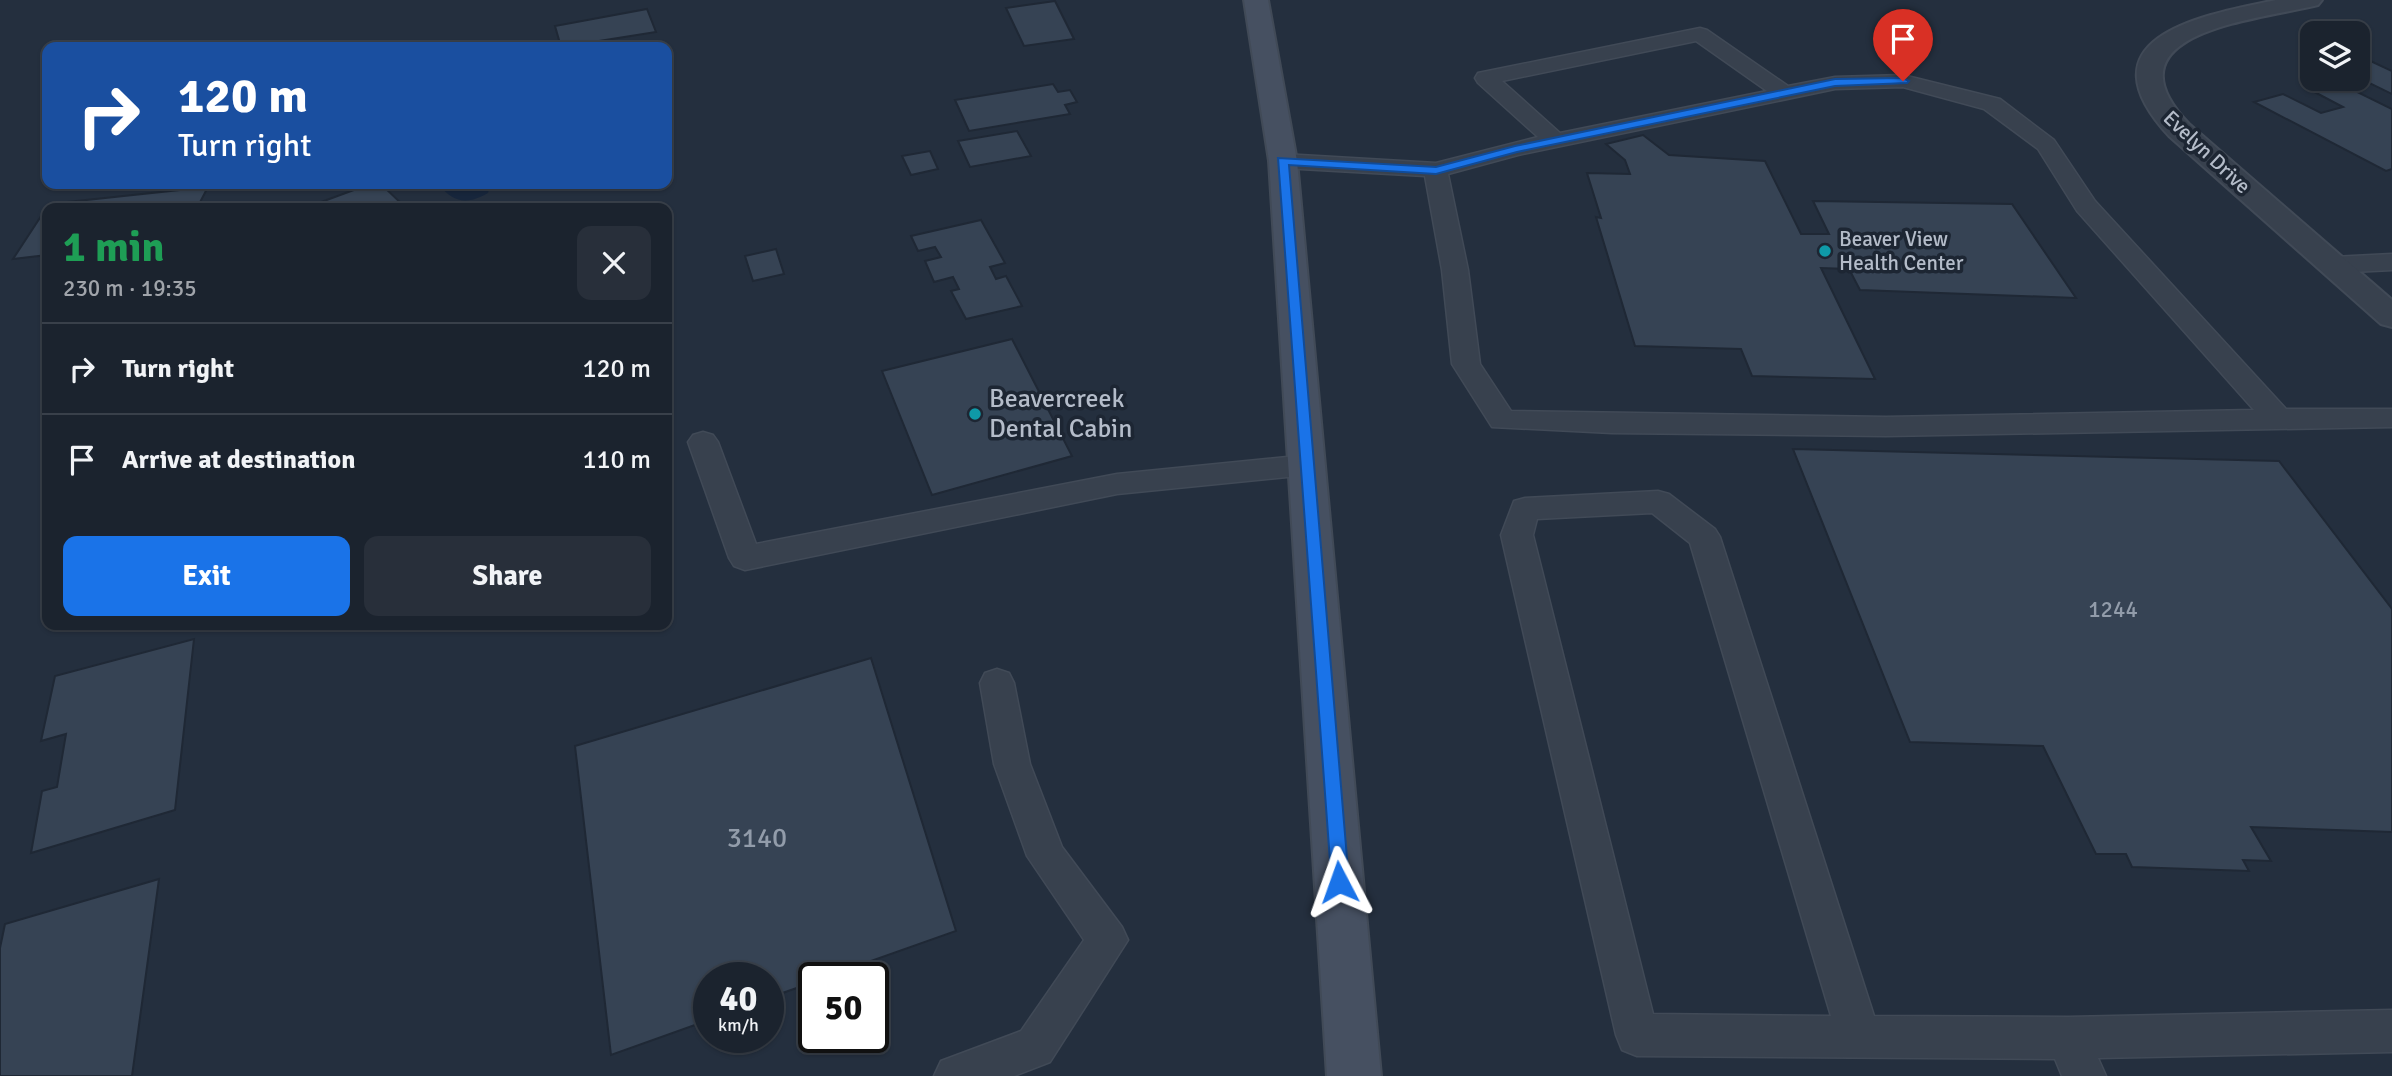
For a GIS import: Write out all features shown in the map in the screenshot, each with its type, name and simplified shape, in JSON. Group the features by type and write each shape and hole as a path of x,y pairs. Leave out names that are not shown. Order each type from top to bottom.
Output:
{"main road":[{"path":"1256,0 1283,161 1354,1076"}],"street":[{"name":"Evelyn Drive","path":"2310,0 2199,27 2167,41 2154,54 2148,71 2149,88 2161,110 2179,130 2392,317"}],"lane":[{"path":"1555,141 1486,78 1700,34 1784,93"},
{"path":"1283,161 1436,170 1555,141 1835,83 1903,81 1992,104 2046,145 2086,206 2277,417"},
{"path":"1436,170 1455,270 1466,364 1502,420 1634,424 1943,426 2277,417 2392,418"},
{"path":"2333,265 2392,262"},
{"path":"703,442 746,558 1117,484 1307,465"},
{"path":"1859,1037 1704,537 1658,502 1525,509 1517,535 1637,1035 1859,1037 2076,1057 2392,1031"},
{"path":"956,1076 1035,1046 1108,940 1046,856 1012,764 998,683"}],"water":[{"path":"443,189 489,189 488,193 474,199 461,200"}],"building":[{"path":"1055,1 1074,39 1024,46 1006,8"},
{"path":"647,9 656,32 593,42 560,42 555,26"},
{"path":"2370,61 2392,71 2392,94 2370,83"},
{"path":"1053,84 1058,92 1070,90 1077,102 1065,105 1070,114 969,131 955,100"},
{"path":"2313,91 2355,91 2392,109 2392,169 2386,171 2254,102 2283,94 2321,113 2343,107"},
{"path":"1017,131 1031,156 970,167 958,141"},
{"name":"Beaver View Health Center","path":"1643,135 1669,155 1765,161 1801,234 1829,234 1813,201 2012,204 2076,298 1860,290 1849,269 1821,268 1875,379 1752,376 1741,349 1635,346 1596,217 1601,218 1587,173 1630,174 1625,160 1606,144"},
{"path":"930,151 938,169 911,175 902,156"},
{"path":"189,189 207,189 200,203 58,203"},
{"path":"356,189 386,189 401,203 319,203"},
{"path":"42,215 42,256 13,259"},
{"path":"981,220 1005,263 990,267 996,279 1006,276 1022,306 966,319 951,291 959,289 953,277 934,282 925,261 941,257 935,247 918,251 911,236"},
{"path":"776,249 784,274 753,281 745,256"},
{"name":"Beavercreek Dental Cabin","path":"1012,339 1072,456 932,495 882,371"},
{"path":"1793,449 2279,461 2392,609 2392,832 2251,827 2271,861 2243,860 2249,871 2132,867 2126,854 2096,854 2043,746 1910,742"},
{"path":"194,639 175,810 31,853 42,791 57,787 66,734 41,741 55,676"},
{"path":"871,658 956,931 868,962 798,962 798,988 784,992 784,962 693,962 693,1026 611,1055 575,746"},
{"path":"159,879 132,1076 0,1076 0,948 5,924"}],"place":[{"name":"Beaver View Health Center","path":"1825,251"},
{"name":"Beavercreek Dental Cabin","path":"975,414"}],"route":[{"path":"1339,882 1283,161 1436,170 1515,149 1835,83 1903,81"}]}
